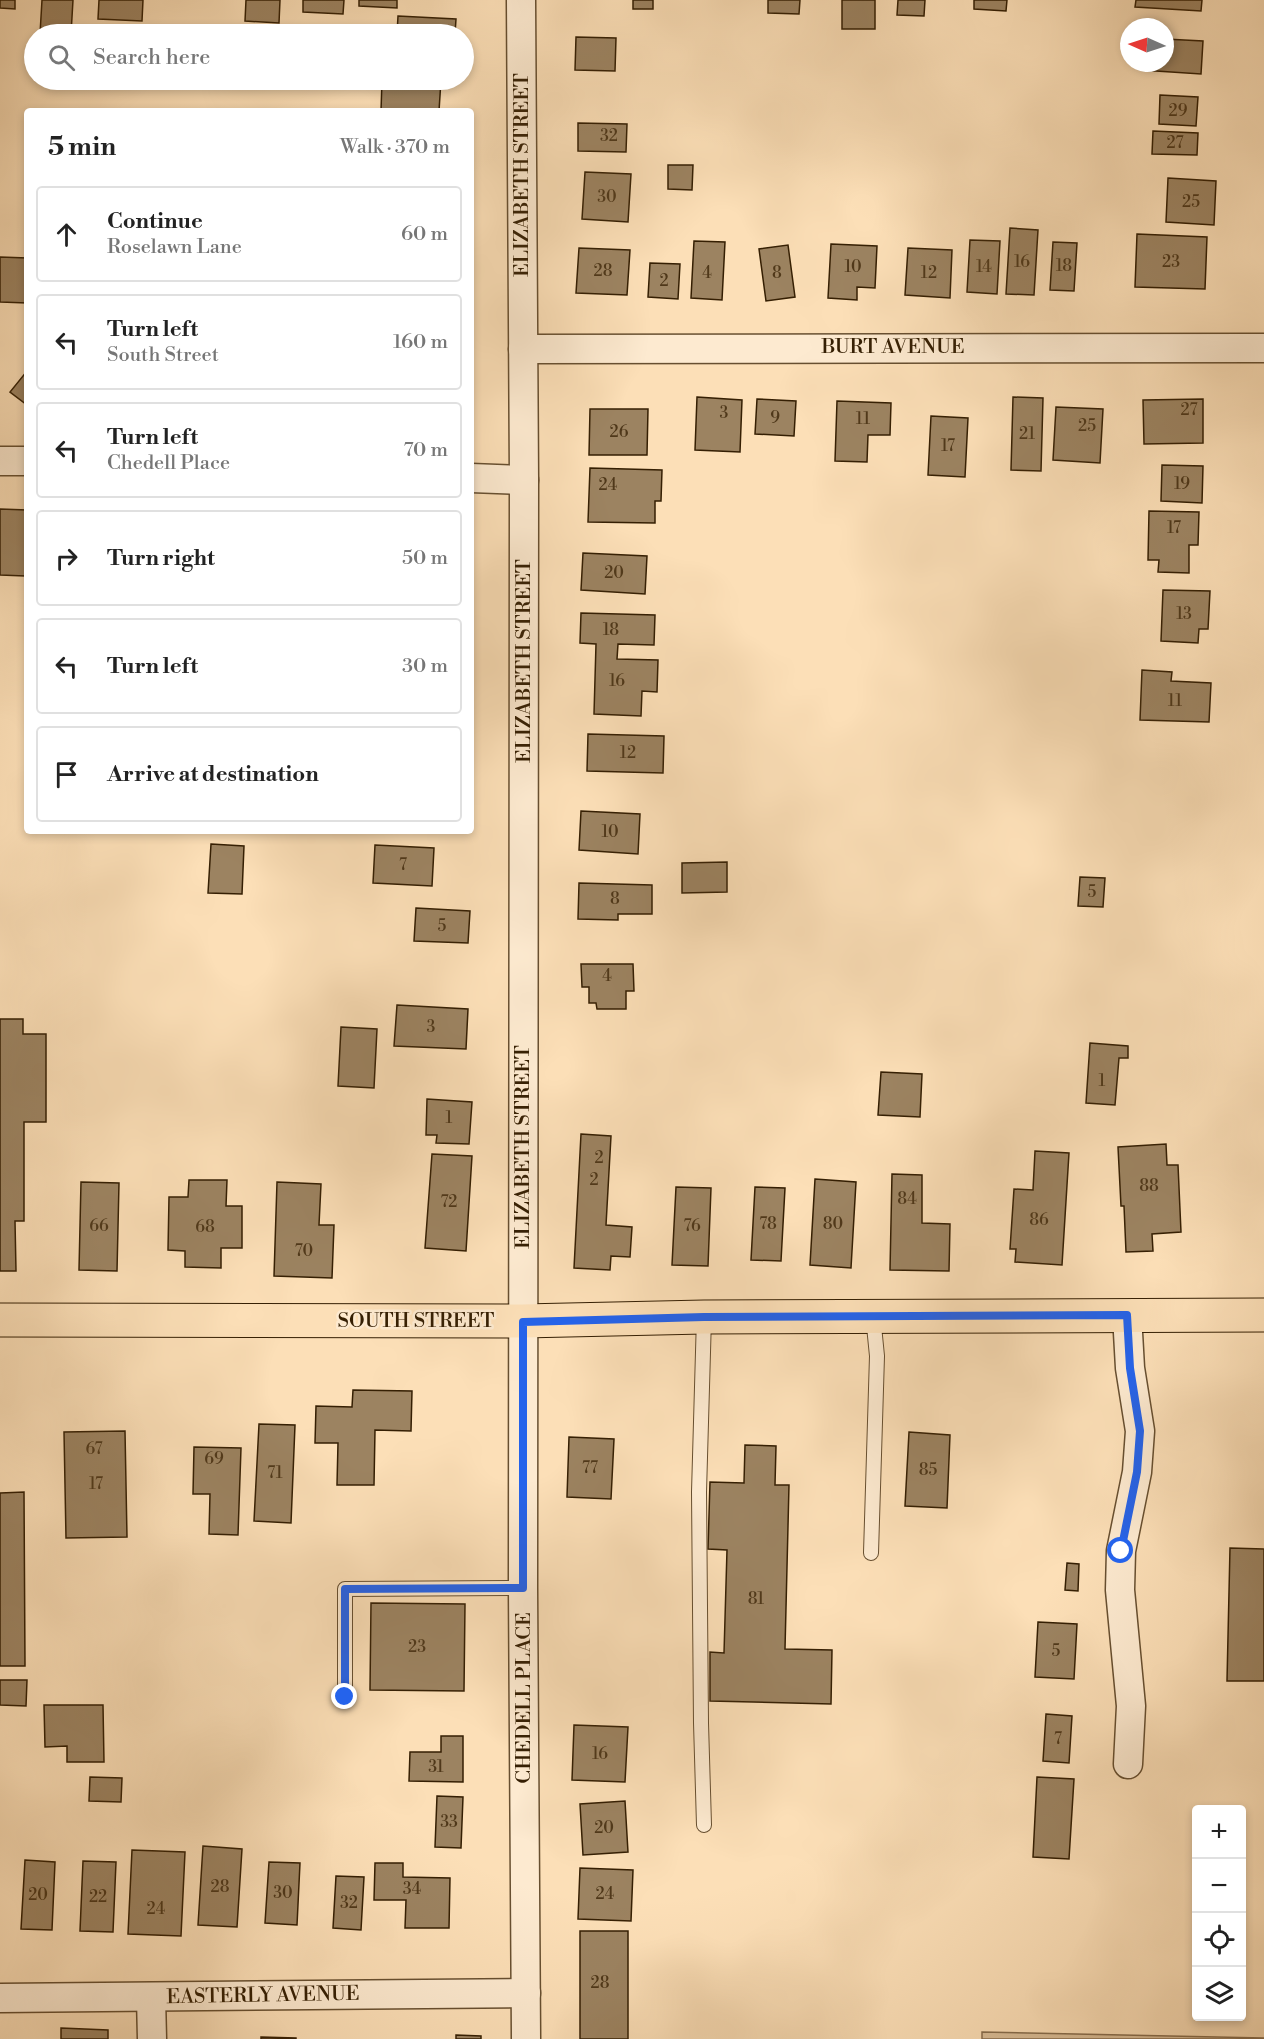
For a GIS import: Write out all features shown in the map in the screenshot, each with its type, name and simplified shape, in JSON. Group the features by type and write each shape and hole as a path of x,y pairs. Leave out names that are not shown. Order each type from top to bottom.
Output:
{"main road":[{"name":"SOUTH STREET","path":"0,1320 523,1322 704,1317 1264,1315"}],"street":[{"name":"ELIZABETH STREET","path":"521,0 524,480 523,1322"},
{"name":"BURT AVENUE","path":"523,348 1264,348"},
{"path":"0,460 24,461"},
{"path":"474,478 524,480"},
{"path":"1127,1315 1130,1368 1140,1431 1137,1472 1121,1551 1120,1590 1131,1706 1128,1764"},
{"name":"CHEDELL PLACE","path":"523,1322 526,2039"},
{"name":"EASTERLY AVENUE","path":"0,1998 526,1993"},
{"path":"152,1997 152,2039"}],"lane":[{"path":"871,1553 877,1356 873,1316"},
{"path":"704,1317 699,1492 704,1825"},
{"path":"345,1697 345,1589 523,1588"}],"shaded area":[{"path":"982,2032 1264,2038 1264,2039 982,2039"}],"building":[{"path":"0,0 15,0 15,9 0,8"},
{"path":"42,0 73,0 72,24 41,24"},
{"path":"99,0 143,0 142,21 98,19"},
{"path":"246,0 280,0 279,23 245,21"},
{"path":"303,0 344,0 343,14 303,12"},
{"path":"359,0 397,0 397,8 359,6"},
{"path":"633,0 653,0 653,9 633,9"},
{"path":"768,0 800,0 799,14 768,13"},
{"path":"842,0 875,0 875,29 842,29"},
{"path":"898,0 925,0 924,16 897,15"},
{"path":"974,0 1007,0 1006,11 974,9"},
{"path":"1136,0 1202,0 1201,11 1135,7"},
{"path":"398,16 456,19 456,24 398,24"},
{"path":"576,37 616,38 615,71 575,70"},
{"path":"1174,39 1203,41 1201,74 1171,72 1174,72"},
{"path":"382,90 440,90 439,108 381,108"},
{"path":"1160,95 1198,97 1196,126 1159,124"},
{"path":"578,123 627,124 626,152 578,151"},
{"path":"1153,131 1198,133 1197,155 1152,154"},
{"path":"668,165 693,165 692,190 668,189"},
{"path":"585,172 631,174 628,222 582,219"},
{"path":"1168,178 1216,181 1214,225 1166,222"},
{"path":"1010,228 1038,230 1034,295 1006,294"},
{"path":"1137,234 1207,237 1205,289 1135,287"},
{"path":"970,240 1000,241 997,294 967,292"},
{"path":"694,241 725,242 722,300 691,298"},
{"path":"1053,242 1077,243 1074,291 1050,290"},
{"path":"831,244 877,246 875,288 857,287 857,300 828,298"},
{"path":"788,245 795,297 766,301 759,249"},
{"path":"579,248 630,250 627,295 576,293"},
{"path":"908,248 952,250 950,298 905,295"},
{"path":"0,257 24,258 24,303 0,302"},
{"path":"650,263 680,264 678,299 648,297"},
{"path":"24,375 24,403 10,392"},
{"path":"697,397 742,400 740,452 695,450"},
{"path":"1013,397 1043,398 1041,471 1011,470"},
{"path":"757,399 796,401 794,436 755,434"},
{"path":"1203,399 1203,443 1144,444 1143,400"},
{"path":"837,401 891,403 890,435 868,435 867,462 835,461"},
{"path":"1056,407 1103,409 1100,463 1053,460"},
{"path":"590,409 648,409 647,455 589,455"},
{"path":"931,416 968,418 965,477 928,475"},
{"path":"1162,465 1203,466 1202,503 1161,501"},
{"path":"590,468 662,470 661,501 655,501 655,523 588,522"},
{"path":"0,509 24,510 24,576 0,575"},
{"path":"1149,511 1199,512 1198,545 1189,545 1189,573 1158,572 1159,560 1148,560"},
{"path":"583,553 647,556 645,594 581,590"},
{"path":"1163,590 1210,591 1208,629 1199,629 1198,643 1161,641"},
{"path":"581,613 655,615 654,645 618,644 617,659 658,660 657,692 642,691 641,716 594,714 596,644 580,643"},
{"path":"1142,670 1172,672 1171,681 1211,683 1209,722 1140,720"},
{"path":"588,734 664,736 663,773 587,771"},
{"path":"581,811 640,814 638,854 579,850"},
{"path":"211,844 244,846 242,894 208,893"},
{"path":"375,845 434,848 432,886 373,883"},
{"path":"727,862 727,892 682,893 682,863"},
{"path":"1080,877 1105,878 1103,907 1078,906"},
{"path":"579,883 652,885 652,914 618,914 618,920 578,919"},
{"path":"416,908 470,911 468,943 414,941"},
{"path":"581,964 633,964 634,991 626,991 626,1009 597,1009 596,1003 589,1003 589,987 582,987"},
{"path":"397,1005 468,1009 466,1049 394,1046"},
{"path":"0,1019 23,1019 23,1034 46,1034 46,1122 24,1122 24,1221 15,1221 16,1271 0,1271"},
{"path":"341,1027 377,1029 374,1088 338,1086"},
{"path":"1090,1043 1128,1046 1128,1058 1119,1058 1115,1105 1086,1103"},
{"path":"881,1072 922,1074 920,1117 878,1115"},
{"path":"427,1099 472,1102 469,1144 436,1143 437,1135 426,1135"},
{"path":"581,1134 611,1136 606,1225 632,1227 630,1257 611,1256 610,1270 574,1268"},
{"path":"1166,1144 1167,1165 1178,1165 1181,1232 1152,1234 1153,1251 1126,1252 1118,1147"},
{"path":"1035,1151 1069,1153 1062,1265 1015,1262 1016,1249 1010,1249 1014,1189 1033,1190"},
{"path":"432,1154 472,1156 466,1251 425,1248"},
{"path":"892,1174 922,1175 922,1223 950,1224 949,1271 890,1270"},
{"path":"815,1179 856,1182 851,1268 810,1265"},
{"path":"189,1180 227,1180 226,1206 242,1206 242,1248 221,1248 221,1268 185,1267 185,1251 168,1250 169,1197 188,1197"},
{"path":"81,1182 119,1183 117,1271 79,1270"},
{"path":"277,1182 321,1184 319,1225 334,1225 332,1278 274,1276"},
{"path":"676,1187 711,1188 708,1266 672,1265"},
{"path":"755,1187 785,1188 781,1261 751,1260"},
{"path":"353,1390 412,1391 411,1431 375,1430 374,1485 337,1485 338,1443 315,1443 316,1406 352,1407"},
{"path":"259,1424 295,1425 291,1523 254,1521"},
{"path":"125,1431 127,1537 66,1538 64,1432"},
{"path":"909,1432 950,1435 947,1508 905,1506"},
{"path":"569,1437 614,1439 611,1499 567,1497"},
{"path":"745,1445 776,1446 775,1485 789,1485 785,1649 832,1650 831,1704 710,1701 710,1652 724,1653 727,1550 708,1549 710,1482 744,1483"},
{"path":"194,1447 241,1448 238,1535 209,1534 210,1494 193,1494"},
{"path":"24,1492 25,1666 0,1666 0,1493"},
{"path":"1230,1548 1264,1549 1264,1681 1227,1681"},
{"path":"1067,1563 1079,1564 1078,1591 1065,1590"},
{"path":"371,1603 465,1604 464,1691 370,1690"},
{"path":"1038,1622 1077,1624 1074,1679 1035,1677"},
{"path":"0,1680 27,1680 26,1706 0,1705"},
{"path":"44,1705 103,1705 104,1762 67,1762 67,1746 45,1747"},
{"path":"1046,1714 1072,1716 1069,1763 1043,1761"},
{"path":"574,1725 628,1727 625,1782 572,1780"},
{"path":"441,1736 463,1736 463,1782 409,1781 410,1752 441,1752"},
{"path":"90,1777 122,1778 121,1802 89,1801"},
{"path":"1037,1777 1074,1779 1069,1859 1033,1857"},
{"path":"437,1796 463,1797 461,1848 435,1847"},
{"path":"625,1801 628,1852 583,1855 580,1804"},
{"path":"203,1846 242,1849 237,1927 198,1925"},
{"path":"132,1850 185,1852 181,1936 128,1934"},
{"path":"25,1860 55,1862 52,1930 21,1929"},
{"path":"83,1861 116,1862 113,1932 80,1931"},
{"path":"269,1862 300,1863 297,1925 265,1923"},
{"path":"375,1863 403,1863 403,1877 450,1878 449,1928 405,1928 406,1900 374,1900"},
{"path":"580,1868 633,1870 631,1921 578,1919"},
{"path":"336,1876 364,1877 361,1930 333,1928"},
{"path":"580,1931 628,1931 628,2039 580,2039"},
{"path":"61,2028 108,2030 108,2039 61,2039"},
{"path":"456,2035 481,2036 481,2039 456,2039"},
{"path":"261,2037 296,2038 296,2039 261,2039"}],"route":[{"path":"345,1697 345,1589 523,1588 523,1322 704,1317 1127,1315 1130,1368 1140,1431 1137,1472 1121,1551"}]}
